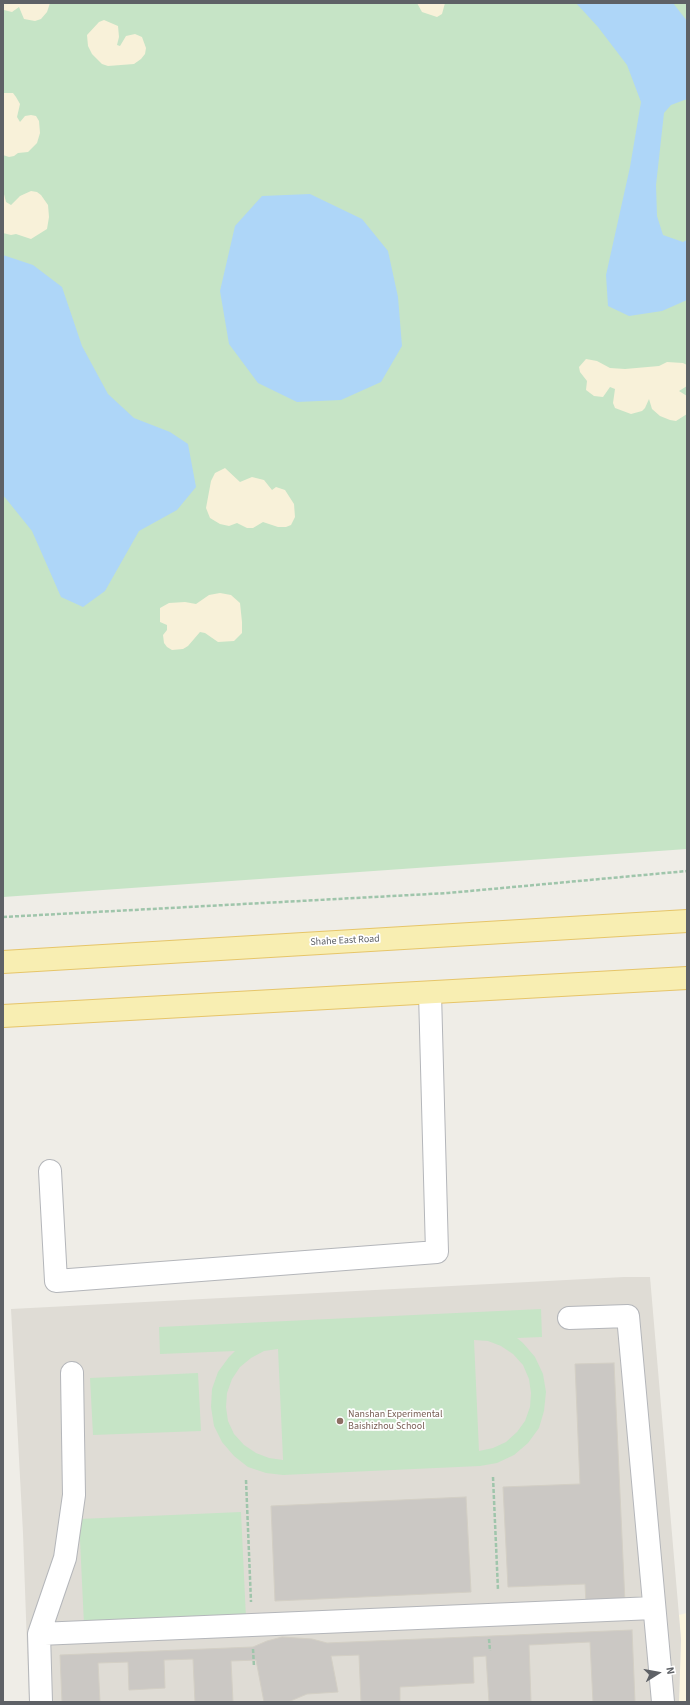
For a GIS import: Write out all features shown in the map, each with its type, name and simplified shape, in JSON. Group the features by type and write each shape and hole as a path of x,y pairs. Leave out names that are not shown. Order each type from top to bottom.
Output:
{"main road":[{"name":"Shahe East Road","path":"3,962 687,921"},
{"path":"3,1016 687,978"}],"lane":[{"path":"50,1171 56,1281 438,1252 430,993"},
{"path":"569,1318 628,1316 662,1702"},
{"path":"40,1702 39,1634 65,1558 74,1494 72,1373"},
{"path":"39,1634 654,1608"}],"path":[{"path":"3,917 448,893 687,871"},
{"path":"490,1651 488,1623 498,1605 493,1477"},
{"path":"246,1480 254,1667"}],"shaded area":[{"name":"Nanshan Experimental Baishizhou School","path":"624,1277 650,1277 681,1639 679,1702 29,1702 23,1533 11,1309"},
{"path":"687,1613 687,1702 679,1702 681,1639 679,1615"}],"green space":[{"path":"3,3 687,3 687,849 3,897"},
{"path":"541,1309 542,1337 517,1338 535,1357 543,1374 546,1392 544,1411 539,1428 528,1443 514,1455 497,1463 480,1466 283,1475 266,1473 248,1467 234,1456 222,1442 214,1426 211,1407 212,1389 218,1372 235,1351 160,1354 159,1327","holes":["474,1340 488,1341 501,1346 513,1354 523,1365 529,1379 531,1393 530,1407 525,1421 517,1432 506,1442 493,1448 479,1451","278,1349 283,1459 283,1460 269,1458 256,1453 244,1445 234,1434 228,1421 226,1407 227,1393 232,1379 240,1367 251,1358 264,1351"]},
{"path":"198,1373 201,1431 93,1435 90,1378"},
{"path":"241,1512 246,1618 84,1625 79,1519"}],"sand":[{"path":"3,3 50,3 47,12 41,19 35,21 24,19 19,7 12,12 4,10"},
{"path":"417,3 445,3 442,14 437,17 422,12"},
{"path":"104,20 118,26 119,37 117,45 120,46 126,36 135,34 142,37 146,48 145,54 141,59 134,64 108,66 102,64 92,54 88,46 87,35 99,22"},
{"path":"3,93 13,93 16,97 20,104 17,117 20,122 25,116 31,115 36,116 39,121 40,133 37,143 28,152 18,153 9,157 3,155"},
{"path":"3,190 6,202 11,205 20,196 31,191 37,192 41,195 48,205 49,217 47,229 31,239 16,234 11,235 3,233"},
{"path":"586,359 597,361 610,368 625,369 659,366 667,362 683,363 687,365 687,386 679,391 687,396 687,414 676,421 670,420 660,416 652,409 649,399 642,411 631,414 615,408 613,403 615,389 610,387 603,397 594,396 586,390 587,381 580,372 579,367"},
{"path":"225,468 240,482 252,477 264,480 272,490 276,487 285,490 294,504 295,517 291,525 286,527 278,527 263,522 253,528 247,528 237,523 229,526 220,524 210,518 206,508 211,481 215,473"},
{"path":"220,593 231,595 240,603 242,633 234,641 218,642 205,633 200,632 188,646 183,649 172,650 167,647 164,643 163,635 167,630 167,625 160,622 160,608 169,603 185,602 196,604 209,595"}],"water":[{"path":"576,3 673,3 687,21 687,99 671,105 664,113 656,185 657,216 663,235 683,242 687,240 687,300 662,311 629,316 608,306 606,275 630,167 641,102 627,65 598,27"},
{"path":"310,194 362,219 388,251 398,297 402,346 381,382 341,400 297,402 258,383 229,344 220,291 235,226 262,196"},
{"path":"3,255 33,265 62,287 82,346 108,394 134,418 170,432 188,444 196,487 177,510 139,531 105,591 83,607 61,597 32,531 3,495"}],"building":[{"path":"614,1363 625,1603 586,1604 585,1584 508,1587 503,1487 580,1484 575,1364"},
{"path":"466,1497 471,1592 275,1601 271,1506"},
{"path":"632,1630 635,1702 593,1702 590,1642 529,1645 531,1702 489,1702 486,1656 473,1657 474,1683 400,1687 400,1702 361,1702 359,1655 331,1656 338,1692 307,1694 288,1702 264,1702 256,1660 231,1661 233,1702 195,1702 193,1659 164,1660 165,1688 129,1690 128,1662 98,1663 100,1702 62,1702 60,1655 253,1647 282,1637 312,1639 327,1643"}],"place":[{"name":"Nanshan Experimental Baishizhou School","path":"340,1421"}]}
